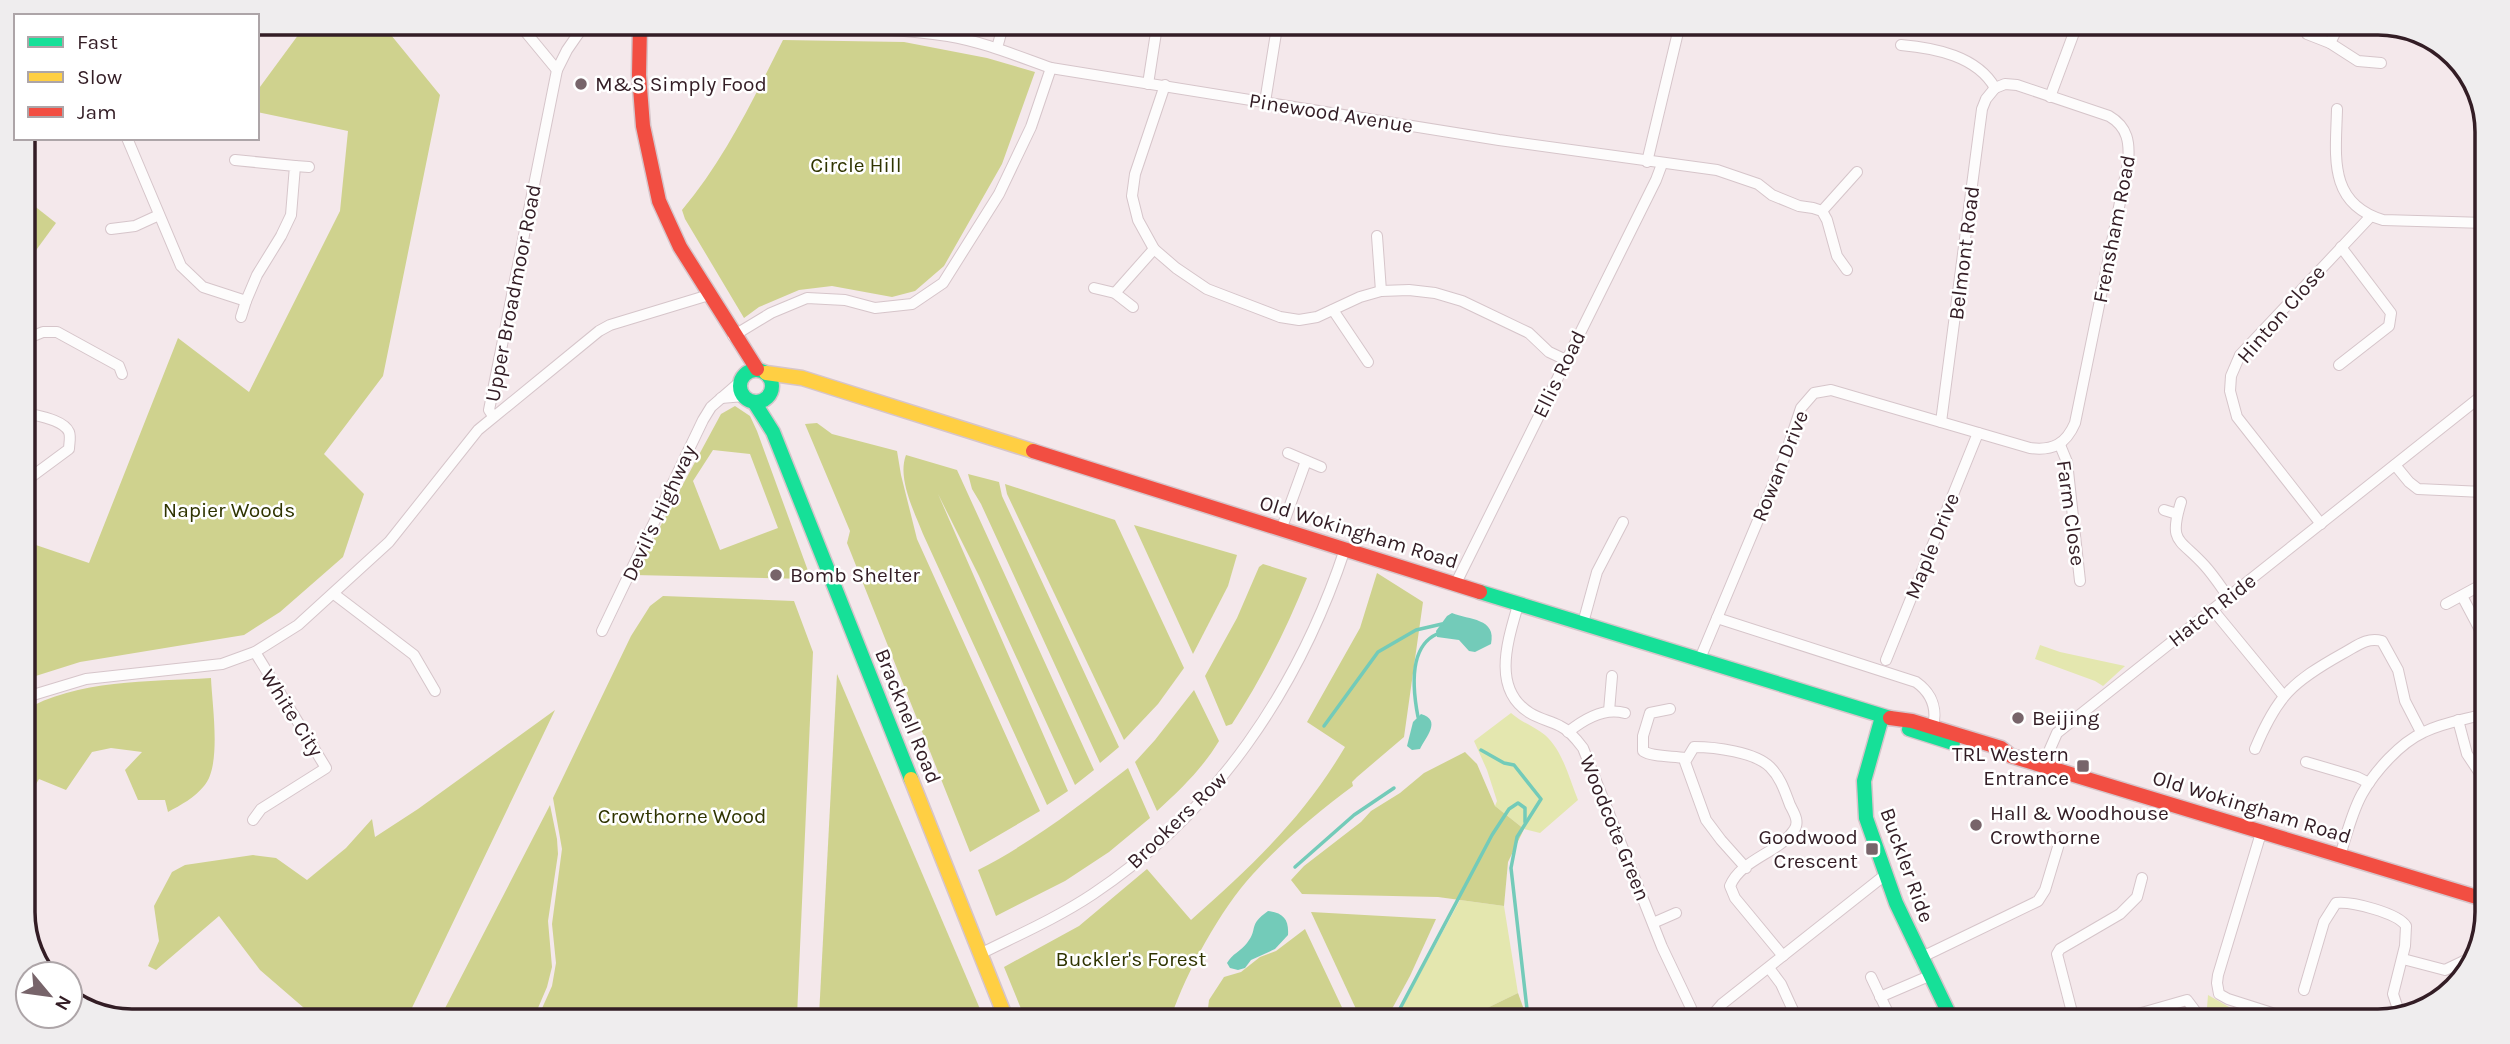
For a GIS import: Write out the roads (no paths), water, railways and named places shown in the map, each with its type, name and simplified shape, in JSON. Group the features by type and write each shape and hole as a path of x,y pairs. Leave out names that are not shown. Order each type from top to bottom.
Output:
{"street":[{"path":"528,35 557,70"},
{"name":"Upper Broadmoor Road","path":"35,692 86,679 222,664 255,652 298,625 389,542 478,430 493,416 489,410 557,70 577,35"},
{"path":"640,35 642,110 656,188 669,227 734,337 752,374 741,391 749,399"},
{"name":"Pinewood Avenue","path":"936,35 997,48 1051,68 1647,162 1717,170 1758,184 1772,195 1799,206 1822,211"},
{"path":"997,48 1001,35"},
{"path":"1148,84 1156,35"},
{"path":"1265,102 1276,35"},
{"path":"1647,162 1677,35"},
{"path":"2050,97 2073,35"},
{"path":"2310,35 2330,43 2358,61 2381,63"},
{"path":"2330,43 2334,35"},
{"path":"1901,45 1928,48 1980,67 1995,88"},
{"path":"734,337 771,313 807,298 845,300 874,308 912,304 943,283 999,194 1031,127 1051,68"},
{"name":"Frensham Road","path":"1995,88 2005,84 2017,85 2117,121 2126,132 2129,143 2128,163 2076,423 2070,435 2060,445"},
{"path":"1165,85 1135,174 1132,196 1138,220 1154,249 1176,268 1207,289 1280,317 1299,320 1381,291 1435,293 1462,301 1529,333 1549,352 1566,360"},
{"name":"Belmont Road","path":"1941,422 1982,109 1995,88"},
{"path":"2337,109 2336,170 2345,193 2357,207 2383,220 2475,223"},
{"path":"128,140 181,266 196,283 246,301"},
{"path":"235,160 309,167"},
{"name":"Ellis Road","path":"1456,583 1662,164"},
{"path":"241,317 257,275 291,215 295,166"},
{"path":"1847,271 1837,256 1822,211 1857,172"},
{"path":"111,229 135,226 159,215"},
{"name":"Hinton Close","path":"2321,524 2243,426 2232,405 2231,376 2240,355 2371,216"},
{"path":"1377,236 1381,291"},
{"path":"2339,365 2389,326 2391,313 2341,247"},
{"path":"1115,293 1154,249"},
{"path":"1094,288 1115,293 1133,306"},
{"path":"493,416 599,331 610,325 709,295"},
{"path":"1333,310 1368,362"},
{"path":"35,335 57,332 119,366 122,374"},
{"name":"Old Wokingham Road","path":"752,374 792,376 1888,718 1902,727 1932,732 1999,757 2011,756 2043,765 2475,896"},
{"name":"Bracknell Road","path":"752,374 772,382 769,395 773,432"},
{"name":"Devil's Highway","path":"602,631 710,407 752,374"},
{"path":"721,398 749,399 769,395 788,386 811,382"},
{"name":"Rowan Drive","path":"1699,661 1785,456 1801,408 1814,393 1831,390 2041,449 2060,445"},
{"name":"Bracknell Road","path":"749,399 773,432 1002,1009"},
{"name":"Hatch Ride","path":"2043,765 2057,733 2475,401"},
{"path":"35,416 60,423 69,430 70,436 69,449 35,475"},
{"name":"Maple Drive","path":"1886,660 1978,433"},
{"name":"Farm Close","path":"2060,445 2067,462 2080,581"},
{"path":"1288,453 1321,467"},
{"path":"1281,530 1306,461"},
{"path":"2395,465 2418,489 2475,492"},
{"path":"2181,502 2174,529 2178,540 2205,566 2229,598"},
{"path":"2164,510 2177,514"},
{"path":"1583,623 1597,572 1623,522"},
{"name":"Brookers Row","path":"980,954 1041,925 1119,876 1218,783 1264,721 1297,666 1315,629 1345,549"},
{"path":"2446,604 2475,589"},
{"path":"334,594 414,655 435,691"},
{"path":"2462,596 2475,620"},
{"name":"Woodcote Green","path":"1518,604 1504,664 1507,685 1522,707 1568,732 1586,754 1662,947 1691,1008"},
{"path":"2213,610 2283,695"},
{"path":"1717,618 1916,682 1927,690 1936,711 1932,732"},
{"path":"2255,749 2266,722 2283,695 2296,682 2371,639 2382,641 2398,670 2404,701 2421,733"},
{"name":"White City","path":"253,820 261,808 326,768 255,652"},
{"path":"1609,711 1612,676"},
{"path":"1670,709 1650,713 1643,736 1643,751 1650,755 1664,754 1685,758"},
{"path":"1568,732 1599,713 1625,713"},
{"path":"2340,856 2360,798 2369,783 2402,748 2421,733 2475,716"},
{"name":"Buckler Ride","path":"1888,718 1865,776 1863,797 1870,837 1920,958 1946,1009"},
{"path":"2458,720 2467,754 2475,766"},
{"path":"1746,867 1706,820 1685,768 1685,758 1694,747 1716,747 1762,761 1779,779 1797,824 1787,838 1746,867 1731,882 1731,890 1783,956"},
{"path":"2306,762 2369,783"},
{"path":"2258,1009 2228,999 2219,994 2217,989 2218,975 2261,833"},
{"path":"1920,958 2038,901 2045,890 2061,837"},
{"path":"1718,1009 1885,875"},
{"path":"2071,1009 2057,954 2060,949 2120,914 2137,897 2142,878"},
{"path":"2304,990 2324,922 2336,903 2352,903 2402,920 2406,926 2403,958 2393,994 2397,1006"},
{"name":"Woodcote Green","path":"1653,923 1676,913"},
{"path":"2403,958 2445,970 2460,963"},
{"path":"1769,968 1781,984 1792,1009"},
{"path":"1880,997 1929,976"},
{"path":"1871,977 1886,1009"},
{"path":"2156,1009 2187,1000 2194,1009"}],"waterway":[{"path":"1324,726 1378,652 1416,630 1442,624"},
{"path":"1418,717 1414,683 1417,659 1428,640 1437,634"},
{"path":"1481,750 1504,763 1514,765 1541,799 1517,837 1511,868 1527,1009"},
{"path":"1295,867 1354,815 1394,788"},
{"path":"1400,1009 1492,835 1509,809 1518,803 1525,808 1525,822"}],"place":[{"name":"M&S Simply Food","path":"581,84"},
{"name":"Bomb Shelter","path":"776,575"},
{"name":"Beijing","path":"2018,718"},
{"name":"TRL Western Entrance","path":"2083,766"},
{"name":"Hall & Woodhouse Crowthorne","path":"1976,825"},
{"name":"Goodwood Crescent","path":"1872,849"}],"park label":[{"name":"Circle Hill","path":"856,165"},
{"name":"Napier Woods","path":"229,510"},
{"name":"Crowthorne Wood","path":"682,816"},
{"name":"Buckler's Forest","path":"1131,959"}]}
